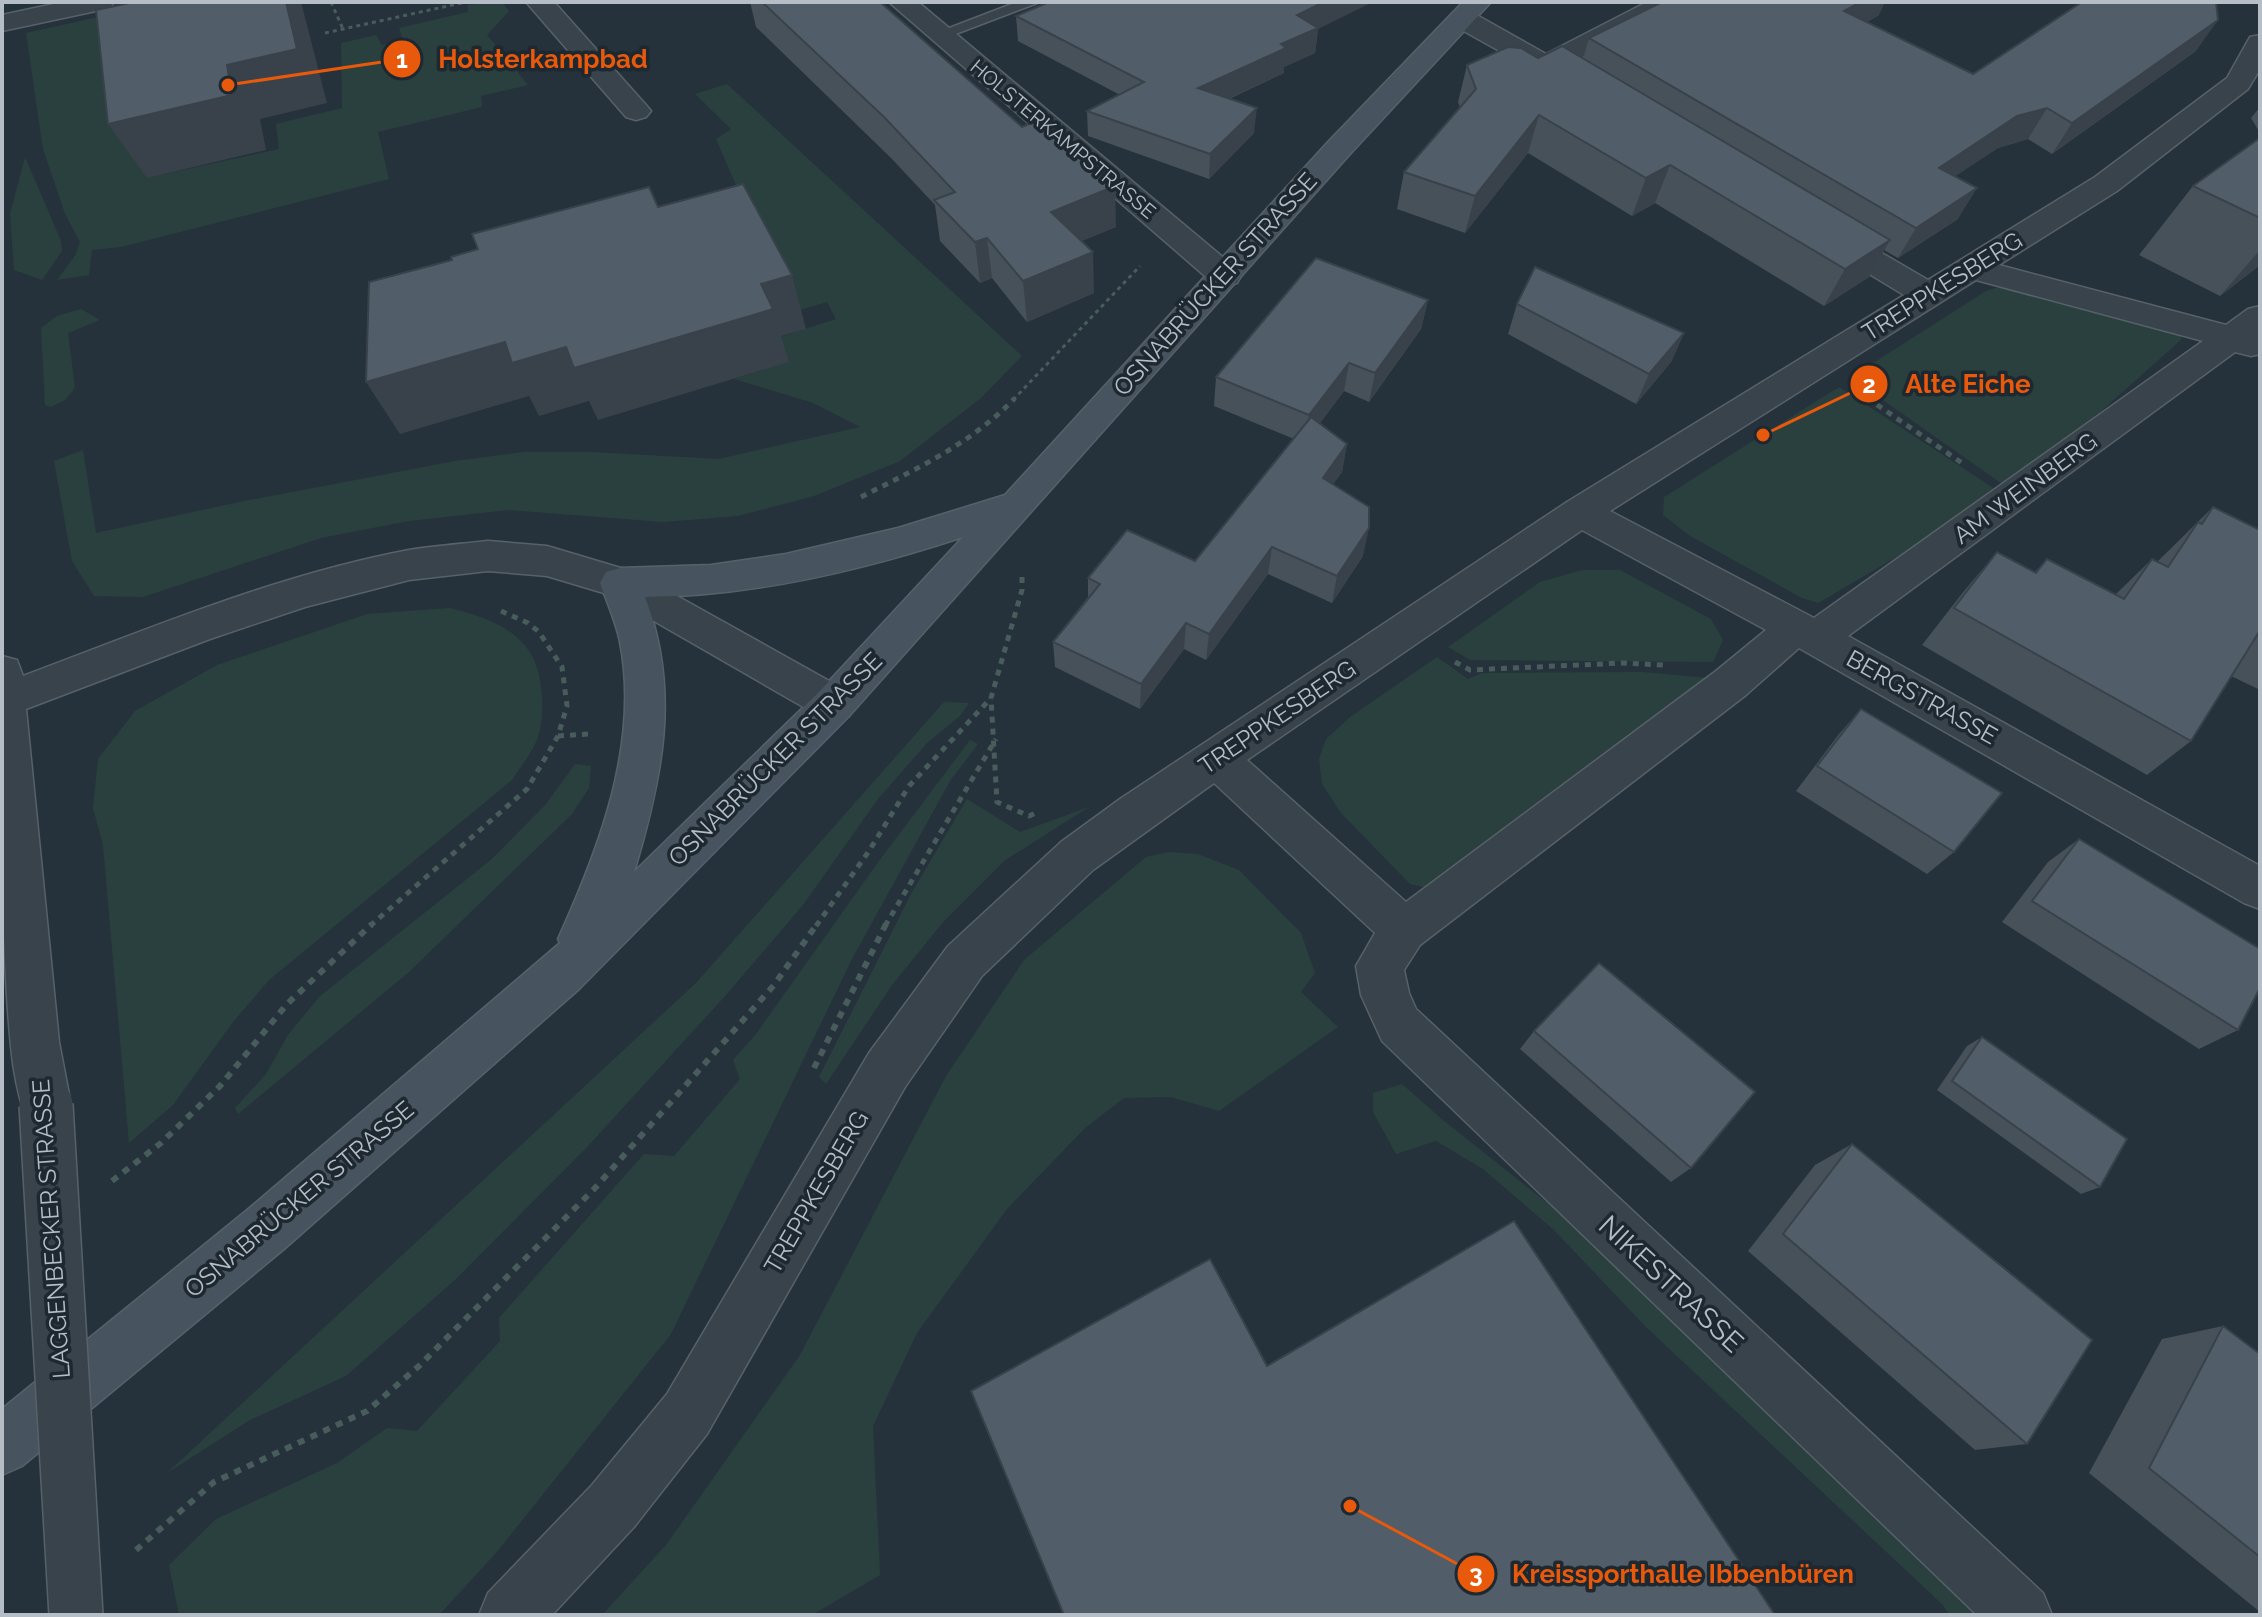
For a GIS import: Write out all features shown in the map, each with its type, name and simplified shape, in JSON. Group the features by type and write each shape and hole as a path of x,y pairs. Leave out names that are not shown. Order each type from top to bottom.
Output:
{"main road":[{"name":"OSNABRÜCKER STRASSE","path":"2,1446 265,1230 562,973 834,704 962,562 1020,503 1339,148 1470,10"},
{"path":"562,973 599,904 620,839 645,729 646,686 641,643 620,583 709,580 810,563 954,527 1020,503"}],"street":[{"path":"2,23 101,2"},
{"path":"539,2 636,111"},
{"name":"HOLSTERKAMPSTRASSE","path":"902,2 1225,276"},
{"path":"1546,65 1668,2"},
{"path":"1470,10 1546,65 1586,89"},
{"name":"TREPPKESBERG","path":"510,1615 613,1506 687,1414 887,1070 965,961 1077,856 1216,758 1580,512 2106,184 2238,83 2260,43"},
{"path":"1800,218 1926,294"},
{"name":"AM WEINBERG","path":"1971,268 2251,335"},
{"name":"AM WEINBERG","path":"1806,633 2251,335"},
{"name":"BERGSTRASSE","path":"1580,512 1806,633 2260,889"},
{"path":"3,686 301,593 409,565 488,556 547,561 620,583 834,704"},
{"name":"NIKESTRASSE","path":"1806,633 1731,683 1404,930 1380,966 1385,995 1399,1025 2021,1615"},
{"name":"LAGGENBECKER STRASSE","path":"3,686 35,1042 46,1105 76,1615"},
{"path":"1216,758 1404,930"}],"lane":[{"path":"939,35 1032,2"}],"path":[{"path":"331,2 343,29"},
{"path":"325,33 466,2"},
{"path":"861,497 943,455 992,422 1174,232"},
{"path":"1817,364 2012,497"},
{"path":"1020,503 1022,590 991,698 996,739 997,802 1029,816"},
{"path":"100,1190 161,1143 220,1086 287,1004 354,940 527,789 558,736 567,706 562,667 539,632 528,623 499,610"},
{"path":"1450,660 1470,670 1622,663 1685,667 1731,683"},
{"path":"133,1553 214,1482 367,1411 419,1366 515,1272 595,1188 774,985 861,863 909,786 991,698"},
{"path":"558,736 645,729"},
{"path":"811,1075 893,910 996,739"}],"green space":[{"path":"166,2 146,178 279,149 276,124 342,108 341,43 376,35 382,45 403,40 399,28 468,12 467,5 502,2 509,11 487,35 528,85 481,96 482,107 378,132 389,179 121,247 92,250 89,275 57,280 76,254 80,242 65,214 43,149 26,33"},
{"path":"727,84 1022,356 981,398 900,461 814,496 738,516 663,522 508,510 409,521 321,538 143,597 94,596 72,561 54,461 83,450 96,533 455,461 524,452 591,452 718,459 860,427 813,403 734,379 788,362 777,338 836,319 827,302 797,311 759,238 716,139 731,129 695,94"},
{"path":"25,157 61,241 62,251 42,280 14,270 10,214"},
{"path":"1999,287 2177,332 2182,339 2015,488 2008,488 1860,384 1856,374 1986,291"},
{"path":"81,309 100,320 68,333 75,388 65,400 51,407 45,405 41,328 57,316"},
{"path":"1839,387 2001,493 1818,603 1802,598 1690,536 1663,515 1664,497"},
{"path":"1582,570 1620,570 1711,619 1723,640 1713,662 1470,660 1448,647 1540,582"},
{"path":"450,608 497,624 522,642 531,654 538,669 542,719 530,754 512,780 269,980 233,1022 173,1105 129,1143 103,845 93,808 98,759 135,711 217,665 367,614"},
{"path":"1437,657 1468,679 1482,673 1642,672 1710,678 1432,889 1410,884 1341,813 1322,784 1319,759 1326,739 1350,717"},
{"path":"944,702 969,703 960,716 927,743 878,799 803,905 726,995 588,1146 456,1279 346,1376 250,1420 167,1473 696,983"},
{"path":"970,740 978,744 950,781 852,959 671,1334 496,1553 439,1615 179,1615 169,1565 216,1519 337,1463 387,1428 417,1431 500,1341 499,1318 644,1154 674,1156 740,1079 733,1060 756,1034 876,865"},
{"path":"575,764 591,766 589,788 572,814 409,972 238,1114 235,1108 266,1074 288,1035 319,997 492,859 546,804"},
{"path":"967,799 1020,832 1089,807 1004,861 944,921 892,985 826,1084 819,1077 911,894"},
{"path":"1168,852 1198,854 1239,870 1301,933 1315,973 1301,992 1338,1027 1219,1111 1171,1097 1124,1098 1085,1128 1007,1209 917,1333 873,1426 880,1575 812,1615 602,1615 666,1545 800,1355 946,1076 1024,960 1146,857"},
{"path":"1402,1084 1599,1244 1980,1615 1950,1615 1942,1604 1647,1328 1554,1230 1483,1169 1436,1141 1396,1154 1373,1112 1373,1093"}],"building":[{"path":"134,2 286,2 297,49 227,65 232,95 108,124 96,10"},
{"path":"762,2 880,2 1022,127 1040,119 1115,186 1051,212 1093,252 1023,281 987,238 975,242 934,200 955,192 885,118"},
{"path":"1049,2 1324,2 1297,15 1318,28 1281,44 1286,48 1198,88 1257,108 1210,154 1087,111 1144,82 1016,16"},
{"path":"1662,2 1861,2 1844,11 1973,74 2082,2 2216,2 2218,20 2072,123 2047,108 2017,116 1939,168 1977,188 1916,228 1589,38"},
{"path":"1562,46 1890,240 1845,269 1670,165 1646,178 1539,115 1475,196 1404,172 1476,89 1467,65 1508,47 1521,48 1538,58"},
{"path":"2260,138 2260,218 2193,186"},
{"path":"743,184 792,275 761,284 773,309 574,368 566,347 512,363 505,342 366,382 369,282 452,260 451,257 478,249 472,234 649,187 658,207"},
{"path":"1316,258 1428,300 1375,373 1349,363 1309,415 1216,377"},
{"path":"1535,267 1684,333 1649,374 1517,304"},
{"path":"1311,417 1347,444 1323,478 1369,507 1369,528 1337,576 1272,547 1209,634 1186,623 1141,684 1053,642 1100,584 1088,578 1127,530 1195,561"},
{"path":"2213,507 2260,530 2260,632 2191,741 1954,608 1997,552 2036,573 2047,559 2124,599 2152,559 2168,567 2198,522 2202,524"},
{"path":"1861,709 2002,793 1954,852 1817,766"},
{"path":"2079,839 2260,949 2260,988 2238,1030 2032,901"},
{"path":"1599,963 1755,1092 1691,1168 1534,1031"},
{"path":"1982,1037 2127,1139 2100,1187 1952,1081"},
{"path":"1852,1144 2092,1340 2027,1444 1783,1234"},
{"path":"1514,1221 1775,1615 1064,1615 971,1391 1210,1259 1267,1366"},
{"path":"2223,1326 2260,1354 2260,1557 2149,1468"}],"place":[{"name":"Holsterkampbad","path":"228,85"},
{"name":"Alte Eiche","path":"1763,435"},
{"name":"Kreissporthalle Ibbenbüren","path":"1350,1506"}]}
